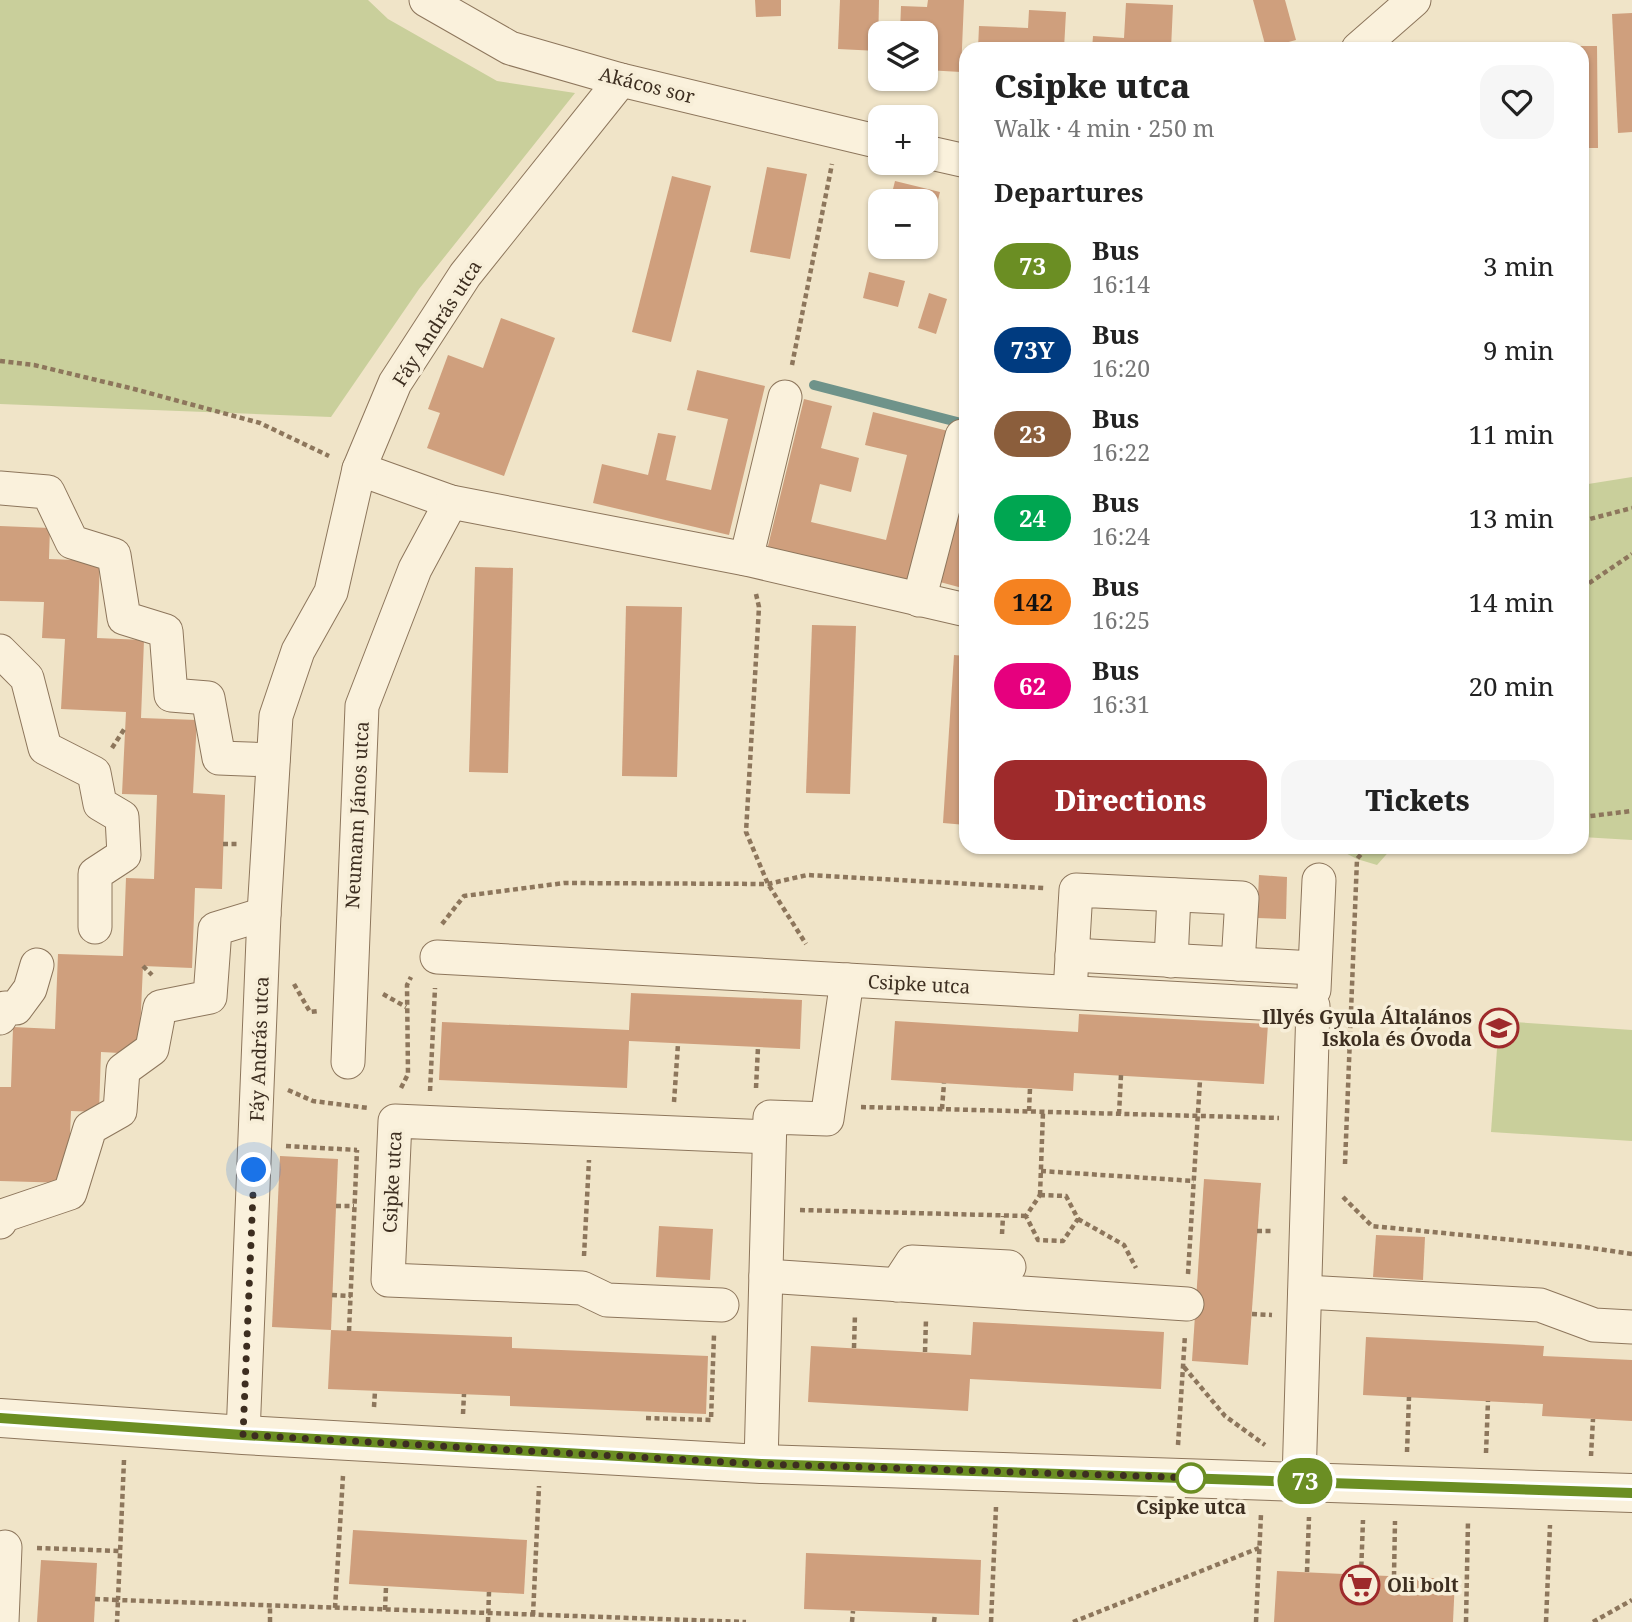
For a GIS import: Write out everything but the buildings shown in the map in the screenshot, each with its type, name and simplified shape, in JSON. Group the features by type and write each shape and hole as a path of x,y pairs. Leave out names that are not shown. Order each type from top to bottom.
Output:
{"street":[{"name":"Akácos sor","path":"426,0 510,48 621,79 868,139"},
{"path":"1366,42 1413,0"},
{"name":"Fáy András utca","path":"243,1435 262,956 276,716 298,652 331,592 359,469 396,383 466,275 621,79"},
{"path":"938,155 959,159"},
{"path":"746,559 785,397"},
{"path":"919,600 959,444"},
{"path":"359,469 451,502 746,559 959,609"},
{"path":"0,488 48,492 72,542 114,555 124,618 166,631 171,695 208,698 219,758 273,760"},
{"name":"Neumann János utca","path":"348,1062 362,706 415,569 451,502"},
{"path":"0,650 27,678 45,748 94,773 100,804 122,817 124,856 95,874 95,927"},
{"path":"1304,1495 1305,1292 1319,880"},
{"path":"1070,992 1076,890 1242,898 1238,964"},
{"path":"1171,961 1174,895"},
{"path":"0,1222 2,1216 70,1193 90,1128 120,1111 123,1070 152,1049 160,1007 210,997 215,929 264,914"},
{"name":"Csipke utca","path":"429,953 1313,1006"},
{"path":"1072,955 1314,968"},
{"path":"0,1018 5,1008 16,1008 30,989 37,965"},
{"name":"Csipke utca","path":"722,1305 607,1300 582,1288 388,1280 404,1118 769,1137 770,1117 827,1119 835,979"},
{"path":"761,1464 769,1137"},
{"path":"897,1285 912,1262 1009,1267"},
{"path":"766,1276 1186,1304"},
{"path":"1305,1292 1541,1305 1594,1325 1632,1327"},
{"path":"0,1418 243,1435 1304,1495 1632,1493"},
{"path":"2,1622 5,1547"}],"path":[{"path":"785,397 838,132"},
{"path":"0,361 34,365 134,389 260,424 359,469"},
{"path":"1589,519 1632,508"},
{"path":"1589,583 1632,554"},
{"path":"746,559 759,607 746,832 768,884 835,979"},
{"path":"1589,816 1632,811"},
{"path":"1357,859 1361,854"},
{"path":"404,1118 408,1074 407,985 464,896 564,883 768,884 807,875 1076,890"},
{"path":"262,956 297,987 310,1012 349,1008"},
{"path":"404,1118 433,1023"},
{"path":"673,1133 678,1044"},
{"path":"259,1047 284,1089 313,1101 404,1118"},
{"path":"1119,1114 1121,1075"},
{"path":"1041,1171 1194,1181 1200,1080"},
{"path":"942,1109 944,1083"},
{"path":"1029,1111 1030,1088"},
{"path":"1026,1216 1040,1195 1043,1112"},
{"path":"1199,1116 1310,1119"},
{"path":"281,1145 357,1150 349,1331"},
{"path":"582,1288 589,1160"},
{"path":"1040,1195 1066,1196 1078,1219 1124,1245"},
{"path":"1343,1197 1372,1226 1632,1254"},
{"path":"336,1206 355,1206"},
{"path":"768,1209 1026,1216"},
{"path":"1026,1216 1038,1240 1063,1241 1078,1219"},
{"path":"332,1294 351,1296"},
{"path":"1252,1314 1281,1315"},
{"path":"854,1349 855,1315"},
{"path":"925,1352 926,1320"},
{"path":"646,1418 711,1420 714,1356"},
{"path":"1183,1366 1225,1416 1267,1446"},
{"path":"373,1415 375,1391"},
{"path":"463,1420 464,1394"},
{"path":"1406,1459 1409,1397"},
{"path":"1485,1462 1488,1401"},
{"path":"1591,1467 1593,1419"},
{"path":"117,1622 124,1457"},
{"path":"335,1608 343,1467"},
{"path":"533,1615 540,1476"},
{"path":"1304,1495 1307,1572"},
{"path":"991,1622 996,1496"},
{"path":"1256,1622 1262,1507"},
{"path":"1361,1575 1363,1510"},
{"path":"1394,1576 1395,1511"},
{"path":"1466,1622 1468,1513"},
{"path":"1546,1622 1551,1516"},
{"path":"5,1547 120,1551"},
{"path":"1073,1622 1259,1548"},
{"path":"385,1610 386,1587"},
{"path":"488,1622 489,1592"},
{"path":"95,1599 488,1613 603,1620 747,1622"},
{"path":"1594,1622 1632,1600"},
{"path":"270,1605 270,1622"},
{"path":"852,1622 853,1611"},
{"path":"934,1622 935,1614"}],"green space":[{"path":"0,0 368,0 388,19 497,81 575,93 419,289 331,417 0,404"},
{"path":"1632,477 1632,840 1589,837 1589,484"},
{"path":"1347,854 1387,854 1377,865"},
{"path":"1499,1021 1632,1030 1632,1141 1491,1132"}],"waterway":[{"path":"814,385 959,422"}],"bus line":[{"name":"73","path":"0,1418 243,1435 761,1464 1632,1493"}],"place":[{"name":"Illyés Gyula Általános Iskola és Óvoda","path":"1499,1028"},
{"name":"Csipke utca","path":"1191,1478"},
{"name":"Oli bolt","path":"1360,1585"}],"route":[{"path":"254,1170 243,1435 761,1464 1200,1478 1191,1478"}]}
